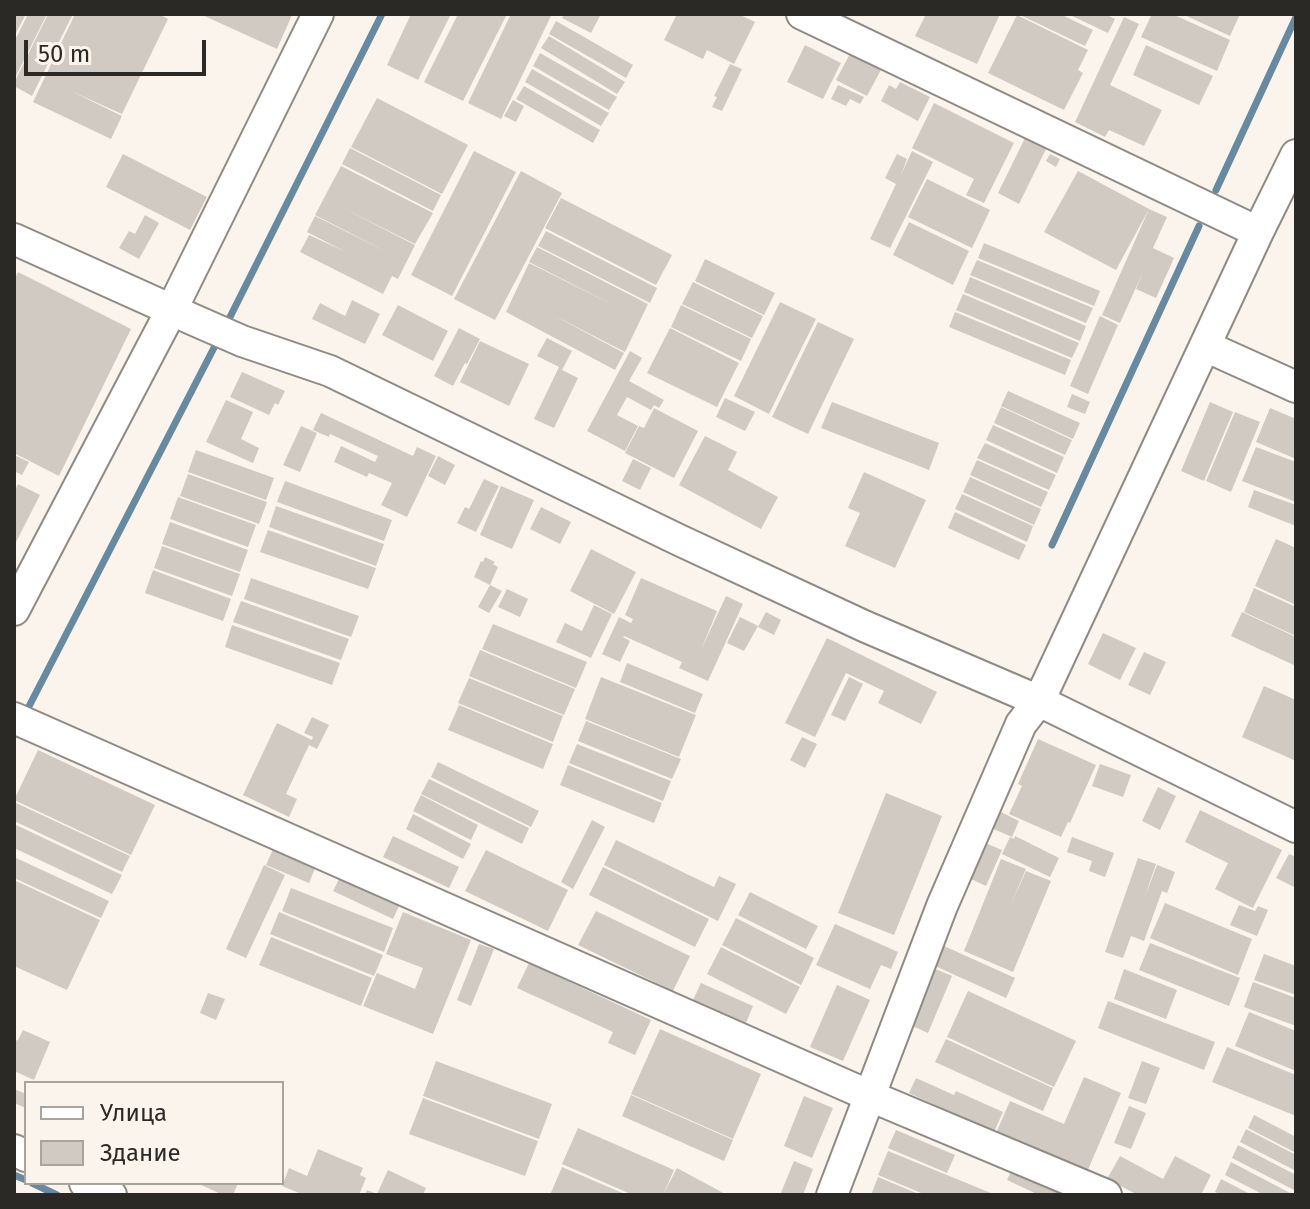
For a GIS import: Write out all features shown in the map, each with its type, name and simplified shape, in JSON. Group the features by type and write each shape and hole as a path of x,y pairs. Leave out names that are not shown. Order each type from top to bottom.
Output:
{"street":[{"path":"14,610 171,311 318,14"},
{"path":"802,14 1258,232"},
{"path":"832,1195 942,906 1021,724 1039,701 1296,155"},
{"path":"14,239 171,311 330,371 679,540 864,626 1039,701 1296,827"},
{"path":"1205,346 1296,387"},
{"path":"24,723 870,1096 1106,1195"},
{"path":"89,1185 111,1195"}],"building":[{"path":"14,14 26,14 14,37"},
{"path":"28,14 47,14 14,80 14,42"},
{"path":"48,14 73,14 32,96 14,86 14,83"},
{"path":"75,14 159,14 168,19 122,114 71,91 122,116 111,139 33,102"},
{"path":"200,14 289,14 292,15 277,49"},
{"path":"411,14 451,14 418,80 387,65"},
{"path":"458,14 507,14 463,101 424,82"},
{"path":"511,14 552,14 501,119 468,103"},
{"path":"565,14 600,16 591,33 562,18"},
{"path":"677,14 738,14 755,22 734,64 707,50 703,59 664,40"},
{"path":"926,14 1000,14 977,64 915,36"},
{"path":"1018,14 1060,14 1093,30 1085,46"},
{"path":"1068,14 1105,14 1115,19 1108,33"},
{"path":"1152,14 1172,14 1230,40 1217,71 1141,37"},
{"path":"1182,14 1240,14 1230,36"},
{"path":"1017,15 1088,50 1078,70 1083,73 1064,110 988,73"},
{"path":"1124,17 1139,24 1110,85 1162,110 1144,146 1109,130 1105,137 1075,122"},
{"path":"556,21 633,65 626,78 549,34"},
{"path":"549,36 625,82 617,94 541,48"},
{"path":"805,45 841,63 823,99 787,82"},
{"path":"1146,45 1213,76 1199,105 1133,75"},
{"path":"851,52 882,68 867,96 836,80"},
{"path":"540,53 617,97 609,110 533,66"},
{"path":"730,64 742,69 722,111 712,107 717,97 714,96"},
{"path":"532,69 609,113 601,126 525,82"},
{"path":"900,82 930,97 918,121 881,101 889,85 896,89"},
{"path":"838,85 864,97 860,104 850,99 846,106 831,99"},
{"path":"524,86 600,130 593,143 516,99"},
{"path":"377,98 468,145 442,194 351,147"},
{"path":"513,100 524,106 516,122 504,116"},
{"path":"934,103 1014,143 984,203 966,195 974,179 912,148"},
{"path":"1025,138 1046,149 1019,204 998,193"},
{"path":"350,148 441,195 433,211 342,164"},
{"path":"474,151 516,172 452,296 411,275"},
{"path":"912,151 933,162 890,248 870,239 896,184 885,178 897,154 907,159 901,175"},
{"path":"123,154 207,197 190,230 106,187"},
{"path":"1050,154 1060,159 1056,167 1046,161"},
{"path":"341,166 433,213 415,244 339,206 415,245 398,279 392,276 383,294 300,252 309,235 344,251 307,232 315,216 391,254 315,215"},
{"path":"521,171 562,193 495,320 454,299"},
{"path":"1078,171 1149,209 1116,270 1044,232"},
{"path":"927,179 990,210 972,248 908,217"},
{"path":"561,198 672,255 656,285 545,228"},
{"path":"1149,209 1167,217 1153,248 1174,258 1156,298 1136,289 1143,272 1120,323 1102,315"},
{"path":"145,215 159,223 139,259 119,248 129,231 135,234"},
{"path":"909,222 969,251 953,285 893,255"},
{"path":"546,231 657,288 650,303 538,246"},
{"path":"984,243 1100,291 1094,306 978,258"},
{"path":"537,247 648,304 625,352 551,314 624,353 615,370 506,312 529,263 619,308 529,262"},
{"path":"705,259 775,293 764,315 695,281"},
{"path":"977,260 1093,308 1086,323 970,275"},
{"path":"18,272 131,329 59,476 14,453 14,280"},
{"path":"970,277 1086,326 1080,341 964,292"},
{"path":"693,282 763,316 752,338 682,304"},
{"path":"963,294 1079,343 1072,358 956,310"},
{"path":"352,300 380,314 365,344 312,319 320,303 345,316"},
{"path":"780,302 816,319 769,414 734,396"},
{"path":"398,305 448,331 433,361 382,335"},
{"path":"681,305 751,339 741,361 671,327"},
{"path":"955,312 1071,360 1065,375 949,327"},
{"path":"1100,316 1118,325 1088,394 1070,386"},
{"path":"818,322 854,339 808,434 772,417"},
{"path":"459,328 480,339 453,386 434,376"},
{"path":"670,328 739,363 717,407 647,373"},
{"path":"547,338 572,351 562,370 578,378 554,428 534,419 559,367 537,356"},
{"path":"480,341 529,364 509,406 460,382"},
{"path":"630,351 642,358 629,381 664,400 659,408 654,405 651,410 627,397 617,415 638,426 625,451 587,431"},
{"path":"242,372 285,391 269,415 230,397"},
{"path":"1008,391 1080,423 1073,439 1001,406"},
{"path":"1072,394 1090,402 1085,414 1067,407"},
{"path":"725,398 755,412 745,431 716,417"},
{"path":"226,400 253,412 241,439 259,448 253,463 206,442"},
{"path":"832,402 939,443 929,470 821,428"},
{"path":"1210,402 1233,412 1204,481 1181,471"},
{"path":"1001,407 1072,440 1065,455 994,423"},
{"path":"654,408 698,431 674,478 625,453 639,426 644,428"},
{"path":"1270,408 1296,419 1296,459 1256,442"},
{"path":"1235,412 1260,422 1231,492 1206,481"},
{"path":"321,413 413,456 417,447 436,456 407,517 381,505 392,483 369,473 367,477 334,462 341,446 375,462 378,456 330,434 329,437 313,430"},
{"path":"993,425 1064,457 1057,473 986,440"},
{"path":"301,426 317,433 300,472 283,465"},
{"path":"705,436 737,452 728,470 778,497 761,529 679,485"},
{"path":"985,443 1056,475 1049,490 977,458"},
{"path":"1256,447 1296,462 1296,502 1242,481"},
{"path":"196,450 274,478 266,500 188,472"},
{"path":"14,455 29,462 22,475 14,471"},
{"path":"438,456 455,465 445,485 428,476"},
{"path":"633,459 651,468 640,490 622,481"},
{"path":"977,460 1048,492 1041,507 970,475"},
{"path":"864,472 926,500 895,568 845,546 860,513 848,508"},
{"path":"188,474 267,502 259,524 180,496"},
{"path":"970,477 1041,509 1034,525 963,492"},
{"path":"484,479 499,486 476,532 457,523 465,507 469,509"},
{"path":"285,481 392,520 384,541 277,502"},
{"path":"18,484 40,495 14,546 14,492"},
{"path":"501,486 534,500 512,549 480,535"},
{"path":"1254,490 1296,505 1296,526 1248,507"},
{"path":"962,494 1033,526 1027,542 955,509"},
{"path":"178,497 256,525 248,547 170,519"},
{"path":"276,506 384,544 376,566 269,527"},
{"path":"541,507 571,522 560,544 530,529"},
{"path":"955,512 1026,545 1019,560 948,528"},
{"path":"170,522 248,550 240,572 162,544"},
{"path":"268,530 376,568 368,589 260,552"},
{"path":"1276,539 1296,548 1296,605 1255,586"},
{"path":"162,546 240,574 232,596 154,568"},
{"path":"591,549 636,572 614,614 570,591"},
{"path":"485,557 498,567 490,585 474,577"},
{"path":"153,570 231,599 223,621 145,593"},
{"path":"251,578 359,616 351,637 244,599"},
{"path":"641,578 717,611 701,650 726,596 743,604 708,681 679,668 682,662 624,636 630,641 620,662 602,654 619,617 631,623 633,619 625,615"},
{"path":"490,585 502,591 489,613 478,607"},
{"path":"1254,588 1296,607 1296,636 1244,612"},
{"path":"507,589 528,599 520,617 498,607"},
{"path":"241,601 349,639 341,660 233,622"},
{"path":"594,605 612,614 591,658 556,642 565,623 582,631"},
{"path":"766,612 781,620 774,635 758,627"},
{"path":"1242,612 1296,637 1296,666 1231,636"},
{"path":"740,617 758,626 744,651 727,643"},
{"path":"493,624 587,662 576,688 482,649"},
{"path":"232,625 340,663 332,685 225,647"},
{"path":"1103,633 1136,648 1120,680 1088,664"},
{"path":"827,638 937,692 921,724 878,703 884,691 846,673 815,737 785,723"},
{"path":"480,650 575,689 564,715 469,676"},
{"path":"1144,652 1166,662 1150,695 1128,685"},
{"path":"627,663 703,694 695,713 620,682"},
{"path":"601,677 696,715 679,757 585,719"},
{"path":"849,677 863,684 845,721 831,715"},
{"path":"469,678 563,716 553,742 458,703"},
{"path":"1264,686 1296,700 1296,761 1242,737"},
{"path":"459,705 553,744 543,769 448,730"},
{"path":"312,717 329,725 317,749 309,745 286,794 297,799 289,817 243,795 277,723 312,740 313,737 304,733"},
{"path":"586,721 681,759 672,779 578,741"},
{"path":"802,737 817,744 805,768 790,760"},
{"path":"1038,739 1096,765 1061,837 1009,814 1022,786 1018,784"},
{"path":"577,744 671,781 663,801 569,763"},
{"path":"38,750 155,805 131,855 14,800"},
{"path":"438,762 539,811 531,827 431,777"},
{"path":"1100,764 1131,775 1123,797 1092,786"},
{"path":"568,765 662,803 654,823 560,785"},
{"path":"429,779 529,828 522,844 421,794"},
{"path":"1158,787 1176,796 1160,830 1142,821"},
{"path":"886,793 942,816 894,935 838,913"},
{"path":"421,795 478,825 471,840 413,811"},
{"path":"14,802 130,856 122,872 14,821"},
{"path":"997,810 1019,821 1012,837 989,827"},
{"path":"1200,810 1282,850 1253,908 1215,889 1228,863 1185,842"},
{"path":"413,814 471,844 463,859 406,829"},
{"path":"592,820 605,827 573,889 561,882"},
{"path":"14,824 122,875 112,894 14,848"},
{"path":"393,836 459,867 449,888 383,857"},
{"path":"1015,836 1059,858 1050,877 1002,854 1010,837 1014,839"},
{"path":"1072,837 1114,853 1105,877 1089,871 1092,861 1067,852"},
{"path":"616,840 714,887 719,876 736,884 718,921 604,865"},
{"path":"983,842 1002,850 986,886 967,877"},
{"path":"274,847 316,866 309,883 266,865"},
{"path":"486,850 568,890 548,931 465,891"},
{"path":"1289,854 1296,857 1296,888 1276,878"},
{"path":"14,857 109,901 101,918 14,878"},
{"path":"1138,858 1156,864 1144,899 1157,865 1175,872 1167,893 1162,891 1144,941 1131,936 1123,958 1105,952"},
{"path":"1001,859 1026,869 1010,906 1026,871 1051,881 1013,972 964,951"},
{"path":"264,865 285,875 246,958 226,949"},
{"path":"603,867 709,919 695,947 589,895"},
{"path":"340,877 400,904 393,919 333,891"},
{"path":"14,880 100,920 67,990 14,966"},
{"path":"291,888 393,928 384,952 282,911"},
{"path":"750,892 818,926 806,949 738,915"},
{"path":"1165,903 1252,939 1238,975 1150,938"},
{"path":"1239,905 1255,911 1258,906 1268,910 1257,936 1230,925"},
{"path":"596,911 690,956 673,991 578,945"},
{"path":"279,912 383,955 374,976 270,934"},
{"path":"403,912 471,940 433,1034 363,1006 377,973 415,989 423,968 386,954"},
{"path":"736,918 814,958 801,985 722,945"},
{"path":"835,924 898,952 891,969 881,965 870,989 816,965"},
{"path":"271,937 372,978 361,1006 259,965"},
{"path":"1150,943 1240,978 1229,1006 1139,970"},
{"path":"479,944 494,949 471,1006 457,1000"},
{"path":"944,946 1015,978 1006,998 935,966"},
{"path":"721,947 800,987 786,1014 707,974"},
{"path":"1264,954 1296,966 1296,995 1254,980"},
{"path":"529,963 651,1020 635,1055 608,1043 613,1032 517,988"},
{"path":"933,968 952,976 928,1033 910,1025"},
{"path":"1124,969 1177,990 1166,1019 1114,999"},
{"path":"1253,982 1296,998 1296,1026 1244,1007"},
{"path":"701,983 753,1006 746,1023 693,1000"},
{"path":"837,985 870,1000 843,1061 810,1047"},
{"path":"968,991 1076,1041 1054,1087 947,1037"},
{"path":"208,993 225,999 216,1020 200,1013"},
{"path":"1108,1001 1215,1042 1204,1070 1098,1028"},
{"path":"1249,1012 1296,1031 1296,1071 1235,1046"},
{"path":"660,1029 761,1074 733,1139 631,1094"},
{"path":"23,1030 50,1042 34,1080 14,1071 14,1041 18,1040"},
{"path":"946,1039 1053,1088 1043,1111 935,1062"},
{"path":"1227,1047 1296,1075 1296,1116 1212,1082"},
{"path":"436,1061 552,1104 539,1139 423,1096"},
{"path":"1142,1061 1160,1068 1146,1104 1128,1098"},
{"path":"1084,1077 1121,1093 1087,1172 996,1133 1010,1101 1064,1124"},
{"path":"916,1078 954,1095 956,1091 1003,1112 994,1132 909,1093"},
{"path":"14,1089 24,1093 24,1107 14,1103"},
{"path":"631,1095 733,1140 724,1161 622,1116"},
{"path":"804,1096 833,1108 812,1158 784,1146"},
{"path":"423,1098 538,1141 525,1176 409,1134"},
{"path":"1129,1106 1146,1113 1131,1149 1114,1143"},
{"path":"1254,1115 1296,1137 1296,1153 1248,1128"},
{"path":"578,1128 674,1170 663,1195 633,1195 562,1164"},
{"path":"1246,1129 1296,1155 1296,1171 1240,1142"},
{"path":"896,1130 955,1155 947,1173 888,1148"},
{"path":"1238,1145 1296,1175 1296,1191 1232,1158"},
{"path":"318,1149 363,1168 360,1175 366,1178 359,1195 304,1195 282,1186 289,1168 307,1176"},
{"path":"888,1151 996,1195 926,1195 878,1175"},
{"path":"1120,1156 1163,1179 1175,1156 1211,1175 1201,1195 1138,1195 1107,1179"},
{"path":"794,1161 813,1169 803,1195 780,1195"},
{"path":"1231,1162 1294,1195 1264,1195 1225,1175"},
{"path":"562,1167 627,1195 550,1195"},
{"path":"677,1168 727,1195 663,1195"},
{"path":"1012,1169 1067,1195 1039,1195 1007,1180"},
{"path":"388,1170 426,1188 423,1195 365,1195 367,1190 377,1194"},
{"path":"878,1177 921,1195 871,1195"},
{"path":"1221,1179 1252,1195 1222,1195 1215,1192"},
{"path":"201,1185 237,1185 233,1195 223,1195"}],"waterway":[{"path":"226,325 382,14"},
{"path":"1216,190 1296,17"},
{"path":"1052,545 1199,226"},
{"path":"24,716 218,340"},
{"path":"14,1175 24,1179"},
{"path":"36,1185 57,1195"}]}
